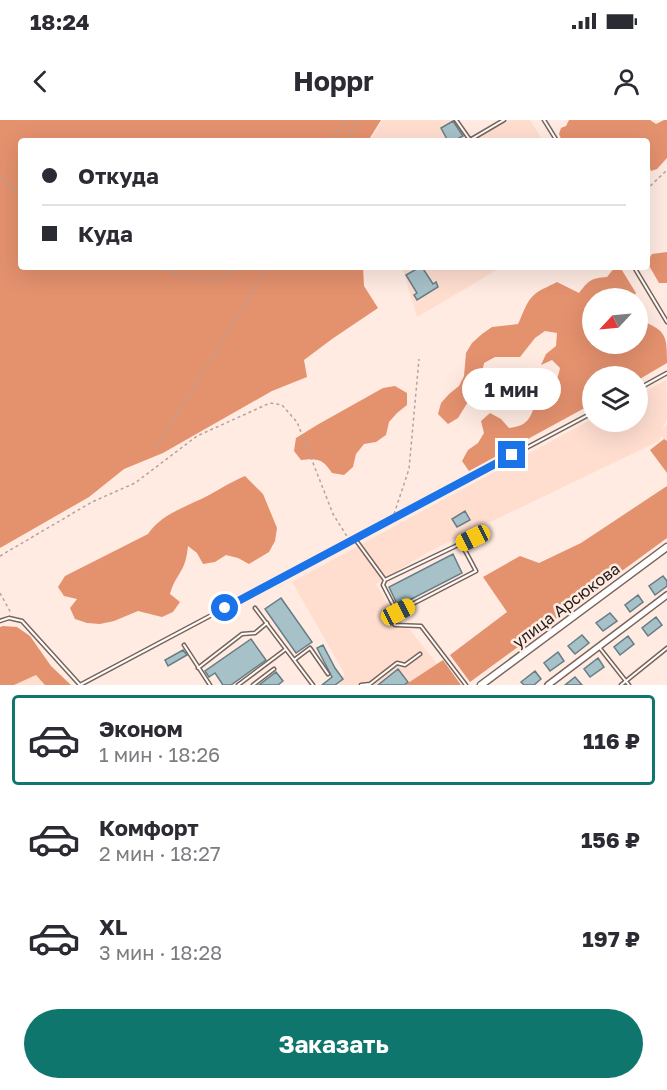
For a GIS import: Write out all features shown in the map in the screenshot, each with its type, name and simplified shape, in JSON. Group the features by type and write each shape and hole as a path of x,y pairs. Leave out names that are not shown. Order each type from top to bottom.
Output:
{"street":[{"name":"улица Арсюкова","path":"481,685 667,547"},
{"path":"548,685 667,596"}],"lane":[{"path":"456,120 469,138"},
{"path":"473,138 504,120"},
{"path":"544,120 555,138"},
{"path":"636,270 667,321"},
{"path":"648,383 667,373"},
{"path":"0,621 9,618 22,621 80,685 582,418"},
{"path":"461,543 476,571 398,612 383,585 385,580 461,543 484,532"},
{"path":"354,539 385,580"},
{"path":"255,608 313,685"},
{"path":"384,614 395,625 421,626 466,685"},
{"path":"198,668 242,634 255,633 267,623"},
{"path":"184,645 210,685"},
{"path":"599,647 629,685"},
{"path":"294,660 310,648 328,674"},
{"path":"621,685 667,648"},
{"path":"238,685 286,649"},
{"path":"361,685 370,684 397,663 405,665 420,654"},
{"path":"253,685 274,669"}],"path":[{"path":"334,138 346,120"},
{"path":"347,138 358,120"},
{"path":"650,186 667,170"},
{"path":"0,176 18,192"},
{"path":"163,270 203,281 219,279 234,270"},
{"path":"157,446 266,270"},
{"path":"392,519 409,469 418,359"},
{"path":"0,556 92,502 135,483 197,436 270,403 282,405 297,422 333,514 350,542"},
{"path":"0,593 14,619"}],"shaded area":[{"path":"0,120 381,120 370,138 18,138 18,270 363,270 364,286 378,308 304,360 307,377 272,391 163,453 124,469 89,497 0,548"},
{"path":"382,120 454,120 465,138 372,138"},
{"path":"509,120 530,120 541,138 480,138"},
{"path":"569,120 650,120 656,124 667,120 667,158 657,169 651,171 650,138 561,138 559,134 561,128 566,126"},
{"path":"667,252 667,283 659,283 650,267 652,254"},
{"path":"403,270 497,270 417,317"},
{"path":"613,270 622,270 633,288 583,288 597,278 607,277"},
{"path":"557,282 579,293 582,290 582,354 648,354 648,324 663,334 667,363 648,374 648,366 582,366 582,409 469,471 462,461 468,450 478,443 484,433 481,421 490,413 501,419 509,428 524,424 542,395 556,382 560,368 552,360 541,365 546,354 556,346 557,333 545,331 535,338 520,357 495,357 484,363 479,388 458,418 448,424 438,414 441,403 459,386 464,376 466,353 472,343 492,327 518,324 529,300 535,294"},
{"path":"666,380 667,418 662,430 667,424 667,441 661,436 659,441 428,552 376,584 397,617 437,664 405,685 332,685 345,674 292,582 582,424 582,432 648,432 648,390"},
{"path":"395,386 407,393 407,405 389,422 386,435 376,442 364,444 356,454 353,467 344,475 332,473 320,461 301,460 294,451 296,438 383,388"},
{"path":"664,439 667,441 667,473 650,450"},
{"path":"245,476 263,494 277,528 275,541 269,552 249,564 226,555 215,562 203,564 197,553 188,546 184,565 170,594 180,602 173,612 162,617 138,611 100,624 75,619 70,608 77,599 64,596 58,587 65,576 148,534 168,515"},
{"path":"667,486 667,538 470,682 450,655 507,612 483,577 520,556 539,563 581,543"},
{"path":"0,627 17,627 30,636 51,666 71,685 45,685 36,675 14,685 0,685"},
{"path":"443,660 461,685 405,685"},
{"path":"36,674 45,685 14,685"}],"building":[{"path":"453,121 463,136 446,138 441,128"},
{"path":"415,270 424,270 433,284 436,282 438,287 417,300 414,295 417,293 406,275"},
{"path":"465,511 470,520 457,527 452,519"},
{"path":"453,554 462,573 398,606 389,587"},
{"path":"663,576 667,581 667,586 655,595 649,586"},
{"path":"638,595 643,602 630,612 625,605"},
{"path":"281,598 312,642 296,653 265,609"},
{"path":"610,613 617,621 603,631 596,623"},
{"path":"656,617 662,625 648,636 642,628"},
{"path":"582,635 589,643 575,654 568,646"},
{"path":"628,636 634,644 620,655 614,647"},
{"path":"251,639 266,660 231,685 223,685 215,673 209,677 205,671"},
{"path":"323,645 343,679 335,685 322,685 332,677 317,648"},
{"path":"183,650 187,655 168,666 165,660"},
{"path":"558,652 564,661 550,671 544,663"},
{"path":"598,658 604,667 590,677 584,669"},
{"path":"398,669 408,682 404,685 378,685"},
{"path":"535,671 541,679 534,685 524,685 521,682"},
{"path":"276,672 283,681 278,685 259,685"},
{"path":"575,677 582,685 565,685"}],"route":[{"path":"225,608 512,455"}]}
